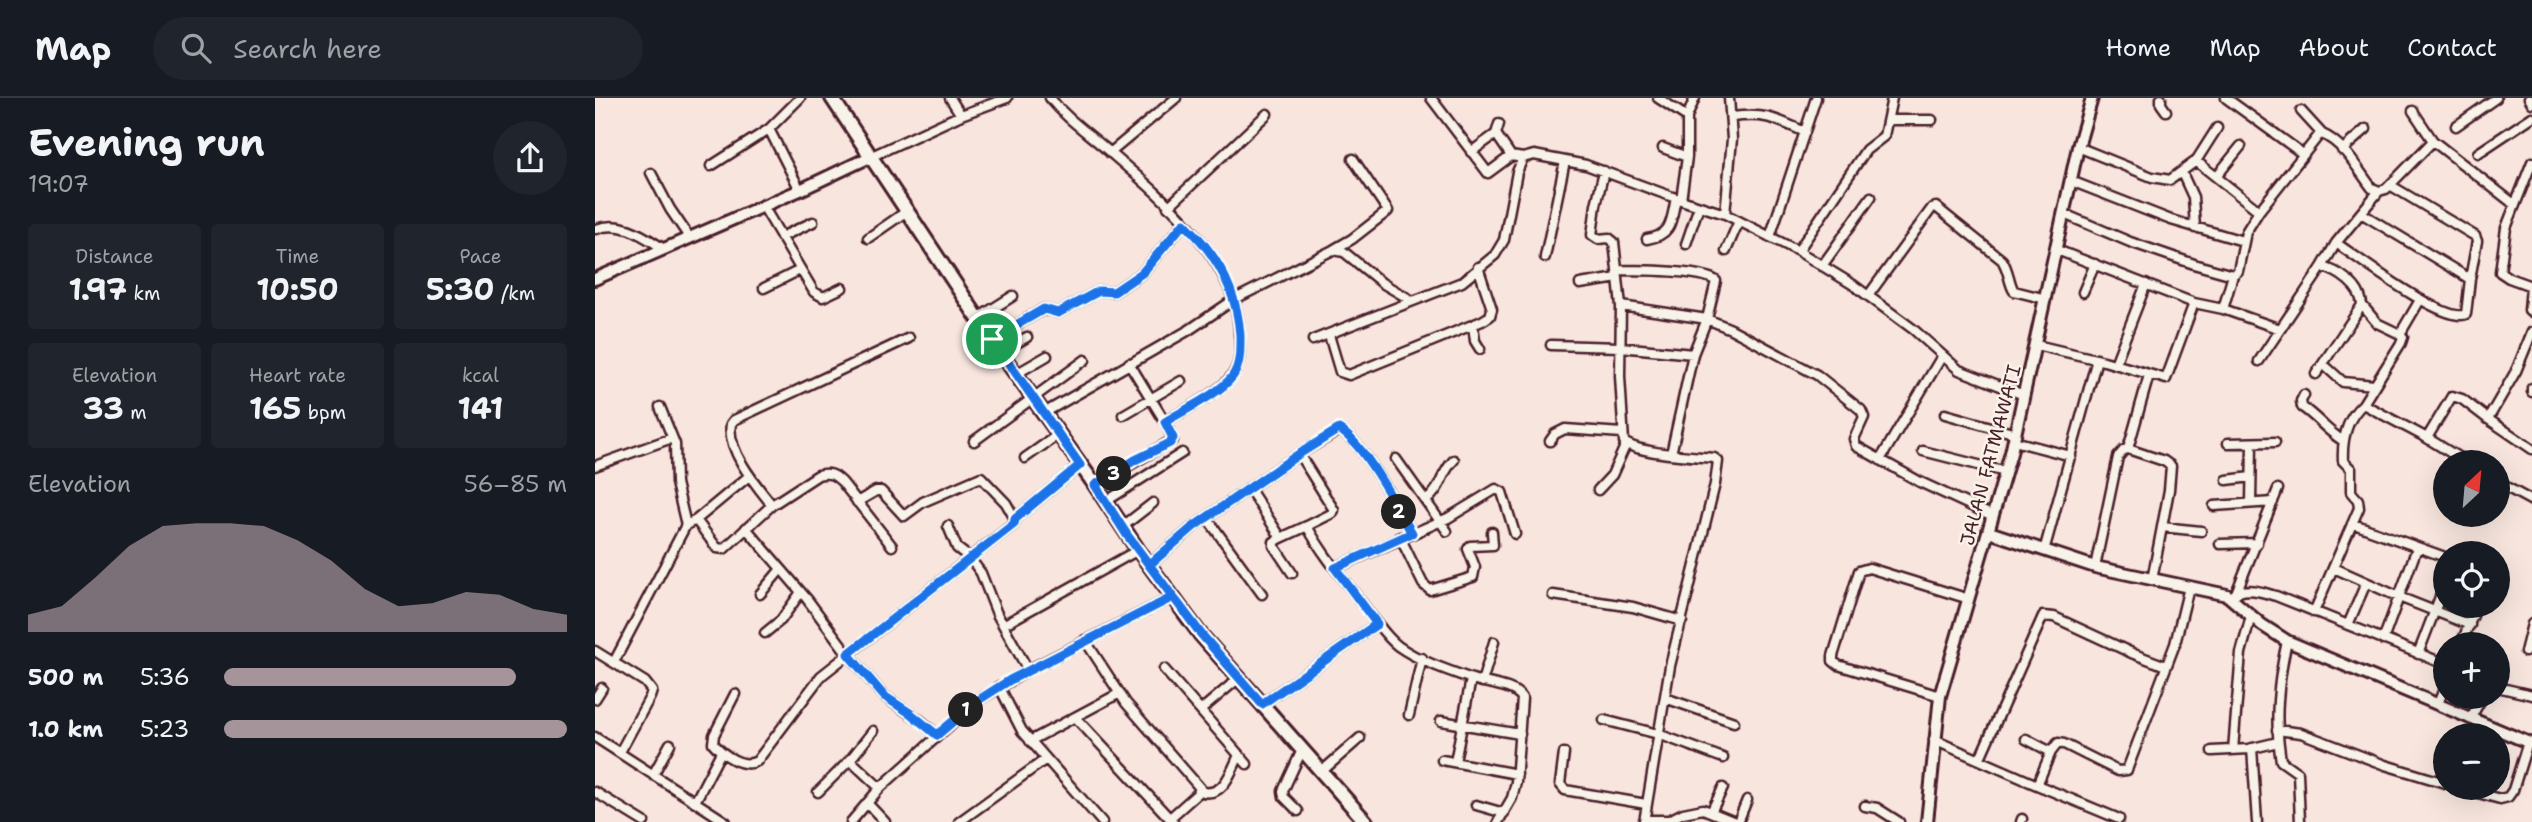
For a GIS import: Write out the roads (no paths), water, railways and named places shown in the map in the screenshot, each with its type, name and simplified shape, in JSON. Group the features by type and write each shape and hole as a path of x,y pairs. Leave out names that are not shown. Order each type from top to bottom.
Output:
{"main road":[{"path":"832,98 992,339 1149,565 1201,634 1366,822"}],"street":[{"path":"712,166 769,129 800,98"},
{"path":"950,98 961,115"},
{"path":"1050,98 1065,117 1110,153 1197,235 1217,264 1235,299 1241,349 1232,376 1222,386 1165,422"},
{"path":"1110,153 1176,98"},
{"path":"1431,98 1488,173 1511,156 1523,158 1534,155 1604,171 1725,215 1798,251 1868,296 1913,329 1959,370 2024,395"},
{"path":"1658,98 1687,117"},
{"path":"1647,239 1657,238 1668,228 1679,199 1687,157 1687,117 1695,98"},
{"path":"1725,215 1732,139 1729,98"},
{"path":"1770,237 1816,98"},
{"path":"1798,251 1865,150 1884,136 1892,98"},
{"name":"JALAN FATMAWATI","path":"1927,822 1940,696 2015,437 2078,147 2092,98"},
{"path":"2161,98 2161,104 2166,111"},
{"path":"2226,98 2303,154"},
{"path":"2239,107 2244,98"},
{"path":"2456,126 2496,98"},
{"path":"2529,98 2532,103"},
{"path":"595,279 800,190 961,115 1004,99"},
{"path":"2301,111 2322,134 2342,150 2372,188 2379,191 2390,185 2433,141"},
{"path":"2413,111 2433,141 2514,204"},
{"path":"1168,207 1267,114"},
{"path":"1732,117 1773,117 1805,132"},
{"path":"2478,153 2532,117"},
{"path":"1888,120 1932,121"},
{"path":"1471,152 1496,134 1499,124"},
{"path":"2078,147 2152,177 2170,180 2196,161 2217,128"},
{"path":"769,129 800,190"},
{"path":"2342,150 2366,129"},
{"path":"1496,134 1511,156"},
{"path":"2223,309 2233,275 2238,271 2242,240 2259,211 2316,137 2322,134"},
{"path":"2216,177 2241,146"},
{"path":"1663,148 1687,157"},
{"path":"1314,340 1462,282 1495,255 1501,247 1517,172 1523,158"},
{"path":"1044,413 1189,330 1235,299 1333,250 1345,248 1388,211 1353,159"},
{"path":"1545,257 1565,161"},
{"path":"2196,161 2259,211"},
{"path":"2532,162 2506,228 2500,272 2531,286 2529,310 2532,312"},
{"path":"1598,490 1612,475 1626,444 1622,433 1621,306 1618,274 1612,239 1598,239 1592,235 1604,171"},
{"path":"651,173 689,237"},
{"path":"2182,173 2193,197 2195,228"},
{"path":"2071,181 2195,228 2242,240"},
{"path":"2336,243 2420,300 2463,316 2466,314 2477,241 2475,236 2390,185"},
{"path":"2259,361 2336,243 2379,191"},
{"path":"1822,266 1871,197"},
{"path":"763,206 814,292 820,296 842,288"},
{"path":"1686,244 1699,206"},
{"path":"1868,296 1932,208 1936,207 2002,260 2014,291 2046,299"},
{"path":"868,238 907,211"},
{"path":"2361,213 2470,279"},
{"path":"2064,214 2130,242 2233,275"},
{"path":"1726,251 1739,221"},
{"path":"781,237 813,222"},
{"path":"992,339 1044,309 1058,313 1099,291 1114,292 1142,273 1184,223"},
{"path":"596,229 616,225 664,249"},
{"path":"1345,248 1382,283 1411,300"},
{"path":"2057,250 2195,303 2223,309 2280,329"},
{"path":"2083,292 2095,264"},
{"path":"1329,335 1340,372 1349,375 1473,325 1492,313 1491,301 1478,267"},
{"path":"2314,612 2354,524 2359,503 2351,492 2351,469 2343,461 2342,440 2357,410 2403,337 2377,323 2362,305 2358,290 2345,279 2322,267"},
{"path":"764,288 800,270"},
{"path":"1580,284 1647,270 1713,278 1716,284 1707,319 1693,354 1671,454"},
{"path":"2115,364 2146,284"},
{"path":"978,318 1013,296"},
{"path":"2400,334 2420,300"},
{"path":"2036,345 2097,359 2164,380 2168,377 2195,303"},
{"path":"2316,374 2362,305"},
{"path":"1621,306 1707,319 1817,375 1861,410 1864,417 1854,439 1855,444 1920,482 1993,516"},
{"path":"1473,325 1475,341 1480,349"},
{"path":"2488,419 2517,371 2532,332"},
{"path":"1001,352 1027,337"},
{"path":"772,505 749,476 731,436 731,424 734,420 909,338"},
{"path":"1551,345 1620,347 1693,354"},
{"path":"1016,374 1047,356"},
{"path":"1881,460 1942,356"},
{"path":"2044,551 2097,359"},
{"path":"974,441 1085,360"},
{"path":"1095,485 1135,460 1170,443 1173,438 1152,398 1129,363"},
{"path":"2323,364 2343,382 2374,385"},
{"path":"2128,449 2149,375"},
{"path":"1123,415 1181,381"},
{"path":"2305,395 2301,401 2302,407 2342,440"},
{"path":"2427,438 2452,396 2462,399 2532,449"},
{"path":"2363,404 2446,450"},
{"path":"660,407 676,453 676,483 686,524"},
{"path":"1945,414 2071,456"},
{"path":"1149,565 1207,518 1339,429 1366,458 1412,533"},
{"path":"1550,441 1555,434 1565,429 1622,433"},
{"path":"1025,458 1059,434"},
{"path":"595,466 672,438"},
{"path":"2228,443 2275,442"},
{"path":"2251,503 2252,443"},
{"path":"1626,444 1671,454 1714,458 1718,461 1716,484 1665,698 1644,821 1669,820 1703,809 1737,822 1747,800"},
{"path":"2095,567 2118,457 2128,449 2171,466 2169,490 2151,580"},
{"path":"1923,451 2006,472"},
{"path":"1105,502 1182,453"},
{"path":"1292,573 1273,546 1274,542 1333,513 1334,509 1299,454"},
{"path":"1396,459 1447,531"},
{"path":"1426,501 1439,489 1445,471 1454,460"},
{"path":"735,694 714,735 713,743 721,752 745,765 757,761 815,683 1014,524 1015,519 1080,465"},
{"path":"696,520 717,548 722,550 772,505 818,475 826,473 834,475 893,546"},
{"path":"614,662 686,524 696,520 749,476"},
{"path":"857,502 881,491 904,516 923,502 981,477 1006,503 1015,519"},
{"path":"2227,480 2251,477"},
{"path":"1249,488 1281,538"},
{"path":"1335,568 1400,537 1440,522 1498,489 1502,492 1515,534"},
{"path":"2233,595 2278,489"},
{"path":"2510,489 2532,501"},
{"path":"2214,506 2273,502"},
{"path":"1122,527 1153,503"},
{"path":"1207,518 1262,594"},
{"path":"2354,524 2433,554"},
{"path":"948,526 957,548 971,558 981,573 1003,625 1028,670"},
{"path":"1307,526 1377,624 1400,648 1471,678 1519,693 1522,698 1517,774 1512,797 1498,822"},
{"path":"2162,527 2201,531"},
{"path":"746,528 884,696 937,735"},
{"path":"1400,537 1423,584 1427,589 1433,590 1473,577 1475,567 1468,549 1470,546 1493,545 1492,532"},
{"path":"1989,532 2095,567 2151,580 2233,595 2251,590 2264,593 2433,660"},
{"path":"2220,544 2257,542"},
{"path":"2383,640 2417,548"},
{"path":"1003,625 1138,550"},
{"path":"1940,696 1838,665 1833,661 1833,656 1859,571 1863,568 1969,599"},
{"path":"2334,568 2433,612"},
{"path":"760,594 781,569"},
{"path":"2348,625 2366,583"},
{"path":"2037,785 2051,752 2055,745 2061,742 2118,771 2127,771 2175,644 2189,587"},
{"path":"765,633 781,620 801,592"},
{"path":"1553,595 1633,607 1682,621"},
{"path":"2233,595 2251,616 2287,641 2433,702"},
{"path":"851,822 880,788 977,701 1028,670 1173,597"},
{"path":"2418,654 2433,615"},
{"path":"1979,758 2043,616 2054,617 2166,666"},
{"path":"2234,750 2241,653 2251,616"},
{"path":"2451,618 2470,625"},
{"path":"2467,632 2473,618"},
{"path":"1262,704 1377,624"},
{"path":"2525,652 2531,630"},
{"path":"1085,640 1120,693 1200,791"},
{"path":"2287,641 2278,683 2277,730 2281,761 2298,773 2300,822"},
{"path":"1482,682 1494,642"},
{"path":"595,652 645,682 652,691 620,752"},
{"path":"1409,715 1422,658"},
{"path":"1164,669 1247,764"},
{"path":"1201,710 1240,678"},
{"path":"1455,762 1471,678"},
{"path":"999,686 1014,718 1030,741 1099,821"},
{"path":"595,699 602,688"},
{"path":"2510,690 2532,695"},
{"path":"1030,741 1120,693"},
{"path":"1665,698 1734,722"},
{"path":"2449,709 2530,743 2510,794"},
{"path":"2470,719 2476,709"},
{"path":"1075,717 1171,820 1200,791"},
{"path":"1604,720 1658,734 1723,758"},
{"path":"1441,721 1520,734"},
{"path":"2277,730 2312,736 2385,765 2433,779"},
{"path":"818,792 850,760 873,731"},
{"path":"1321,772 1360,738"},
{"path":"596,739 654,773 721,820"},
{"path":"2027,739 2051,752"},
{"path":"1934,740 2119,818"},
{"path":"2212,751 2252,748 2279,742"},
{"path":"654,773 670,744"},
{"path":"2252,748 2257,822"},
{"path":"1298,811 1284,797 1283,792 1302,750"},
{"path":"695,802 721,752"},
{"path":"1564,753 1560,784 1565,790 1646,804"},
{"path":"1200,791 1211,793 1220,789 1239,755"},
{"path":"959,822 1046,759"},
{"path":"850,760 880,788"},
{"path":"1442,760 1517,774"},
{"path":"1711,811 1723,788"},
{"path":"595,792 644,822"},
{"path":"867,803 885,822"},
{"path":"1476,805 1504,813"},
{"path":"1865,806 1877,808 1899,822"}]}
